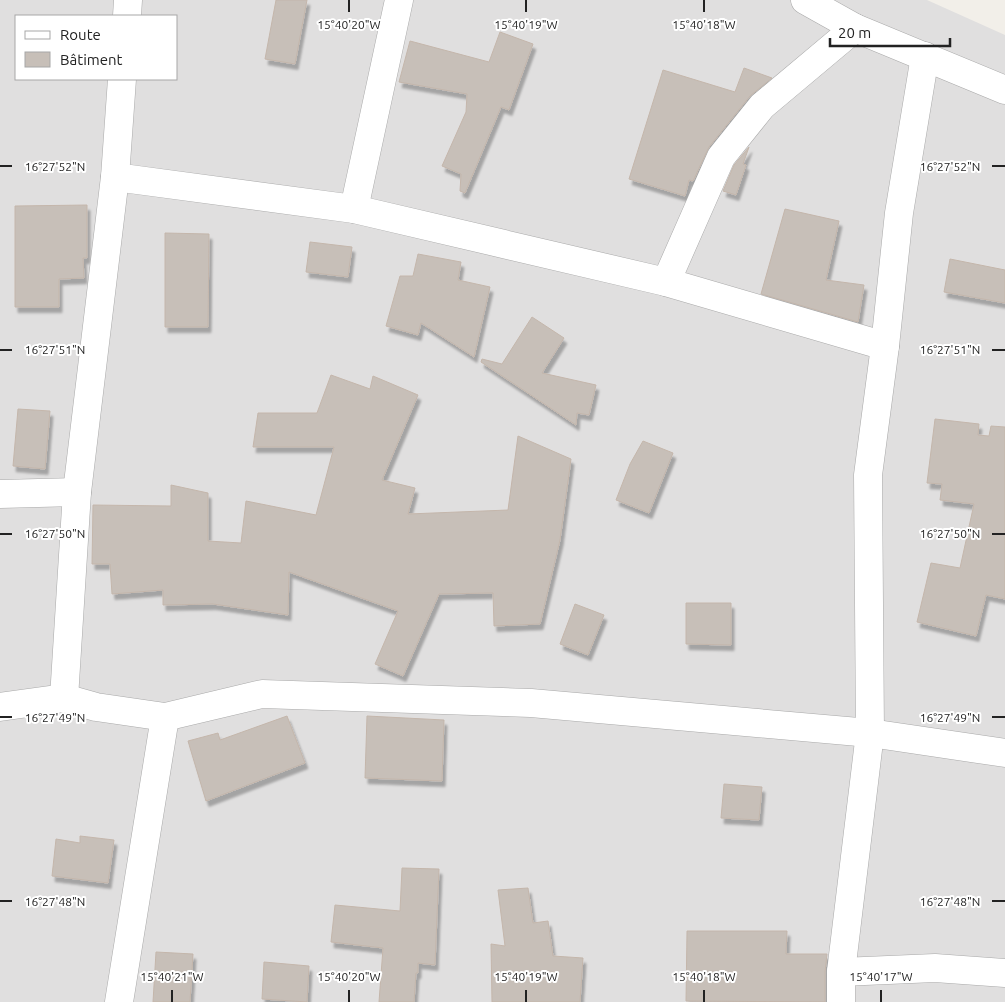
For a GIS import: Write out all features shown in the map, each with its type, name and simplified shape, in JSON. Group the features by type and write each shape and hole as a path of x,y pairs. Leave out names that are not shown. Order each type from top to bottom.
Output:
{"street":[{"path":"127,15 128,0"},
{"path":"354,209 400,0"},
{"path":"805,0 855,28 1005,90"},
{"path":"666,282 721,157 762,106 855,28"},
{"path":"841,1002 841,972 870,733 868,475 885,346 899,214 925,56"},
{"path":"64,698 77,492 115,177 122,80"},
{"path":"115,177 354,209 666,282 885,346"},
{"path":"0,494 77,492"},
{"path":"0,707 64,698 96,707 165,717 262,694 531,703 870,733 1005,753"},
{"path":"119,1002 165,717"},
{"path":"841,972 934,968 1005,973"}],"shaded area":[{"path":"0,0 927,0 1005,35 1005,1002 0,1002"}],"building":[{"path":"276,0 307,0 295,64 265,59"},
{"path":"500,32 533,44 509,110 501,107 465,193 460,191 461,174 442,166 466,112 467,94 399,82 410,41 489,62"},
{"path":"744,68 772,78 750,96 709,147 693,181 689,180 685,196 629,179 663,70 735,92"},
{"path":"749,147 743,164 746,165 736,195 723,191 734,165"},
{"path":"87,205 87,258 83,258 84,278 59,279 59,307 15,307 15,206"},
{"path":"785,209 839,221 826,280 864,285 858,322 761,294"},
{"path":"165,233 209,234 208,327 165,327"},
{"path":"310,242 352,247 348,277 306,272"},
{"path":"418,254 461,262 458,280 490,287 474,357 421,323 418,335 386,326 400,276 413,276"},
{"path":"950,259 1005,270 1005,303 944,292"},
{"path":"532,317 564,338 542,373 596,385 589,415 577,413 576,425 481,362 482,359 502,364"},
{"path":"331,375 370,389 373,376 418,395 382,480 415,488 408,514 508,510 518,436 571,459 560,540 540,624 494,626 493,593 439,594 403,676 375,664 398,611 289,572 288,615 213,604 163,605 163,590 112,594 110,564 92,564 93,505 171,506 171,485 208,493 208,541 241,543 246,501 316,515 334,447 253,447 258,413 317,413"},
{"path":"18,409 50,411 45,469 13,466"},
{"path":"935,419 979,424 978,435 989,436 991,426 1005,427 1005,599 986,595 976,636 917,622 931,563 960,568 974,504 940,500 942,484 927,483"},
{"path":"643,441 673,453 649,513 616,500 630,464"},
{"path":"686,603 731,603 731,645 686,644"},
{"path":"575,604 604,615 588,655 560,644"},
{"path":"287,716 305,763 206,801 188,741 218,733 220,740"},
{"path":"367,716 444,720 442,781 365,778"},
{"path":"724,784 762,787 759,820 721,818"},
{"path":"80,836 114,840 108,883 52,876 56,839 80,843"},
{"path":"402,868 439,869 435,965 418,963 414,1002 379,1002 383,948 331,942 335,905 400,911"},
{"path":"528,888 533,923 548,921 553,956 583,958 580,1002 492,1002 491,944 505,946 498,890"},
{"path":"687,931 787,931 786,954 827,954 825,1002 686,1001"},
{"path":"156,952 193,954 190,1002 153,1002"},
{"path":"264,962 309,966 307,1002 262,999"}]}
